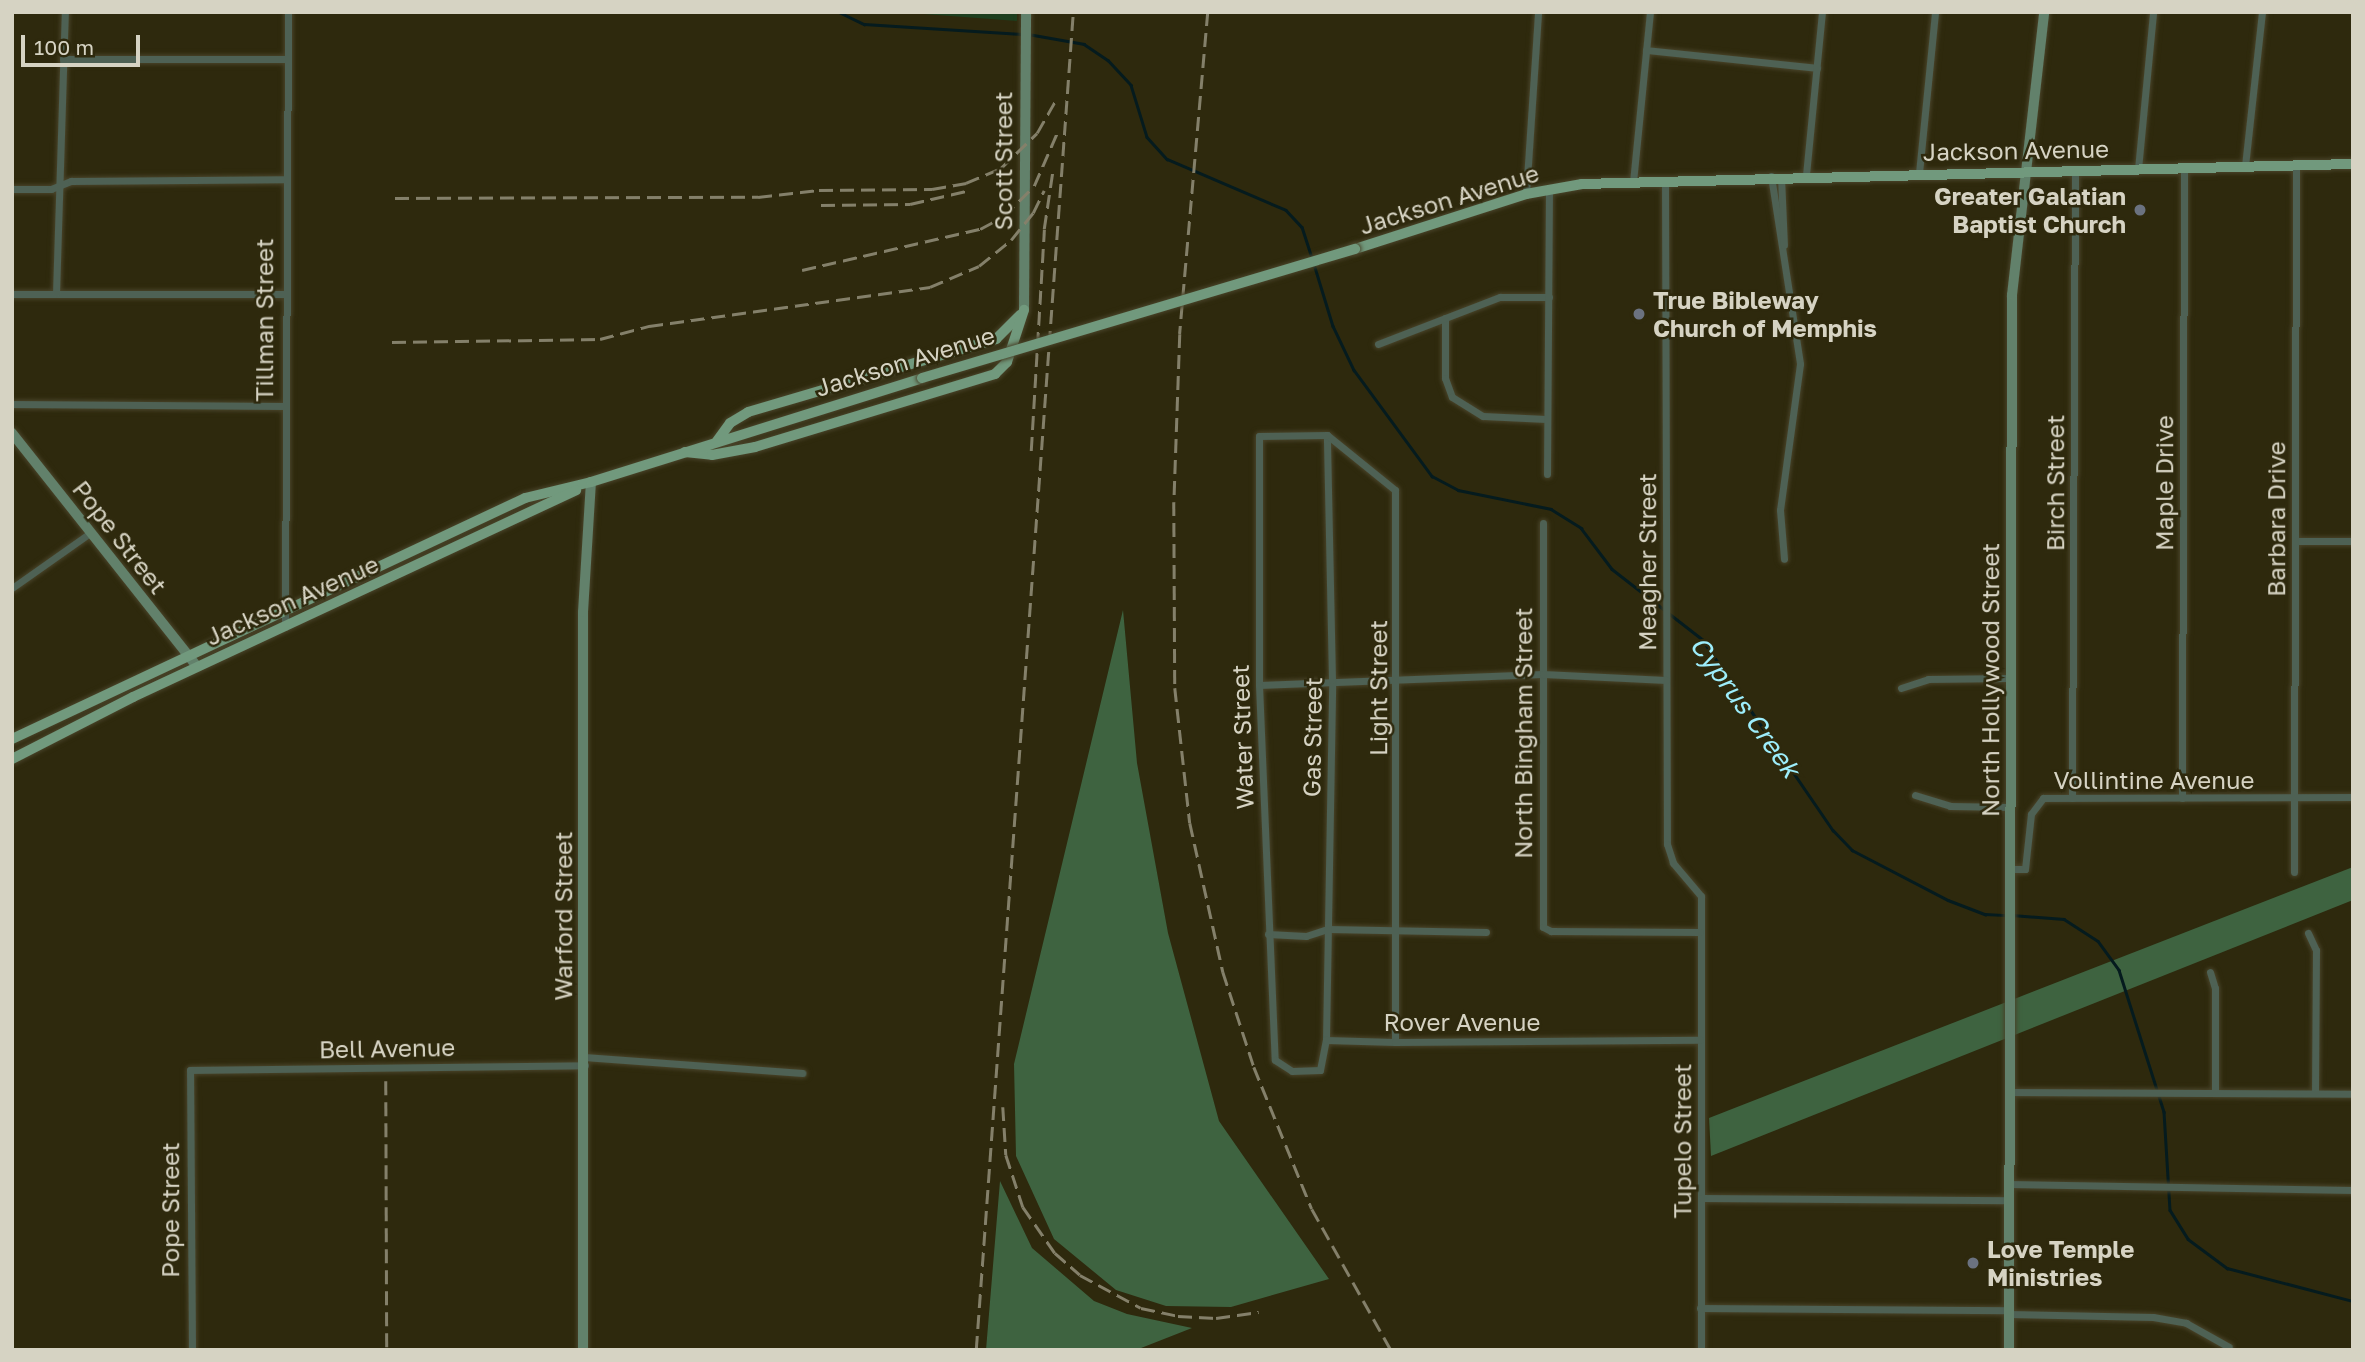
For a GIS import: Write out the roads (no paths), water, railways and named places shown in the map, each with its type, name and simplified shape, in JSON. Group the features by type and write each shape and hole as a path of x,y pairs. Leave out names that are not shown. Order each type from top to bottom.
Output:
{"main road":[{"name":"North Hollywood Street","path":"2009,1350 2012,295 2043,12"},
{"name":"Scott Street","path":"1024,310 1026,16"},
{"name":"Jackson Avenue","path":"12,739 33,726 186,653 524,498 591,482 922,378 1355,249 1526,194 1665,180 2353,164"},
{"path":"717,441 730,423 748,412 996,339 1006,334 1024,310"},
{"path":"683,452 712,456 755,447 995,374 1007,362 1024,310"},
{"name":"Pope Street","path":"12,433 197,666"},
{"name":"Jackson Avenue","path":"12,759 41,741 197,666 456,548 591,482"},
{"name":"Warford Street","path":"583,1350 583,612 591,482"}],"street":[{"path":"56,294 65,12"},
{"name":"Tillman Street","path":"285,627 283,295 288,12"},
{"path":"1526,194 1538,12"},
{"path":"1633,182 1650,12"},
{"path":"1806,175 1822,12"},
{"path":"1919,173 1935,12"},
{"path":"2138,169 2153,12"},
{"path":"2245,166 2262,12"},
{"path":"1646,50 1816,68"},
{"path":"63,59 286,59"},
{"name":"Barbara Drive","path":"2294,872 2296,165"},
{"name":"Maple Drive","path":"2182,798 2184,168"},
{"name":"Birch Street","path":"2072,798 2075,169"},
{"path":"1776,176 1800,364 1780,510 1784,559"},
{"path":"12,189 51,189 60,183 284,179"},
{"name":"Meagher Street","path":"1665,180 1667,844 1673,863 1701,896 1700,932"},
{"path":"1547,474 1549,190"},
{"path":"12,294 283,295"},
{"path":"1378,344 1500,297 1549,297"},
{"path":"1446,318 1446,378 1452,397 1483,416 1546,419"},
{"path":"12,404 283,406"},
{"name":"Water Street","path":"1326,1040 1320,1070 1292,1071 1275,1060 1259,685 1259,436 1327,435"},
{"name":"Light Street","path":"1327,435 1395,490 1398,677 1395,1042"},
{"name":"Gas Street","path":"1326,1040 1332,680 1327,435"},
{"name":"North Bingham Street","path":"1543,523 1542,923 1548,931 1700,932"},
{"path":"450,532 456,548"},
{"path":"12,588 90,533"},
{"path":"2295,541 2353,541"},
{"path":"1259,685 1398,677 1543,674 1666,680"},
{"path":"1901,688 1928,679 2011,678"},
{"path":"33,726 41,741"},
{"path":"1915,795 1950,806 2010,807"},
{"name":"Vollintine Avenue","path":"2011,869 2025,869 2031,814 2043,798 2296,800 2353,797"},
{"path":"1268,934 1306,936 1328,929 1486,932"},
{"name":"Tupelo Street","path":"1700,932 1701,1350"},
{"path":"2308,933 2316,950 2315,1093"},
{"path":"2210,972 2215,988 2215,1092"},
{"name":"Rover Avenue","path":"1326,1040 1700,1040"},
{"name":"Bell Avenue","path":"190,1070 584,1061 802,1073"},
{"name":"Pope Street","path":"190,1070 192,1350"},
{"path":"2010,1092 2143,1090 2353,1094"},
{"path":"2009,1184 2353,1190"},
{"path":"1702,1198 2009,1200"},
{"path":"1700,1308 2009,1312 2153,1317 2186,1323 2230,1347"}],"waterway":[{"name":"Cyprus Creek","path":"839,12 864,24 1021,34"},
{"name":"Cyprus Creek","path":"1028,34 1084,44 1108,60 1131,85 1147,137 1167,159 1286,210 1302,227 1312,258"},
{"name":"Cyprus Creek","path":"1314,264 1333,326 1354,370 1432,476 1458,490 1551,509 1581,528 1612,569 1702,639 1833,830 1852,850 1948,900 1985,914 2006,915"},
{"name":"Cyprus Creek","path":"2012,915 2064,919 2098,941 2119,970 2164,1112 2170,1210 2188,1239 2227,1268 2353,1301"}],"railway":[{"path":"976,1350 1073,12"},
{"path":"1208,12 1180,334 1174,502 1175,688 1190,823 1223,972 1254,1067 1312,1209 1391,1350"},
{"path":"395,198 758,197 819,190 932,189 966,183 1001,168 1037,133 1057,98"},
{"path":"802,270 980,229 1004,216 1034,186 1057,133"},
{"path":"1031,451 1044,229 1053,169"},
{"path":"821,205 910,204 970,190"},
{"path":"392,342 600,339 649,326 930,287 979,266 1011,240 1033,213 1044,190"},
{"path":"386,1081 387,1350"},
{"path":"1003,1107 1006,1155 1023,1207 1055,1253 1080,1275 1141,1308 1178,1316 1216,1318 1259,1312"}],"place":[{"name":"Greater Galatian Baptist Church","path":"2140,210"},
{"name":"True Bibleway Church of Memphis","path":"1639,314"},
{"name":"Love Temple Ministries","path":"1973,1263"}]}
